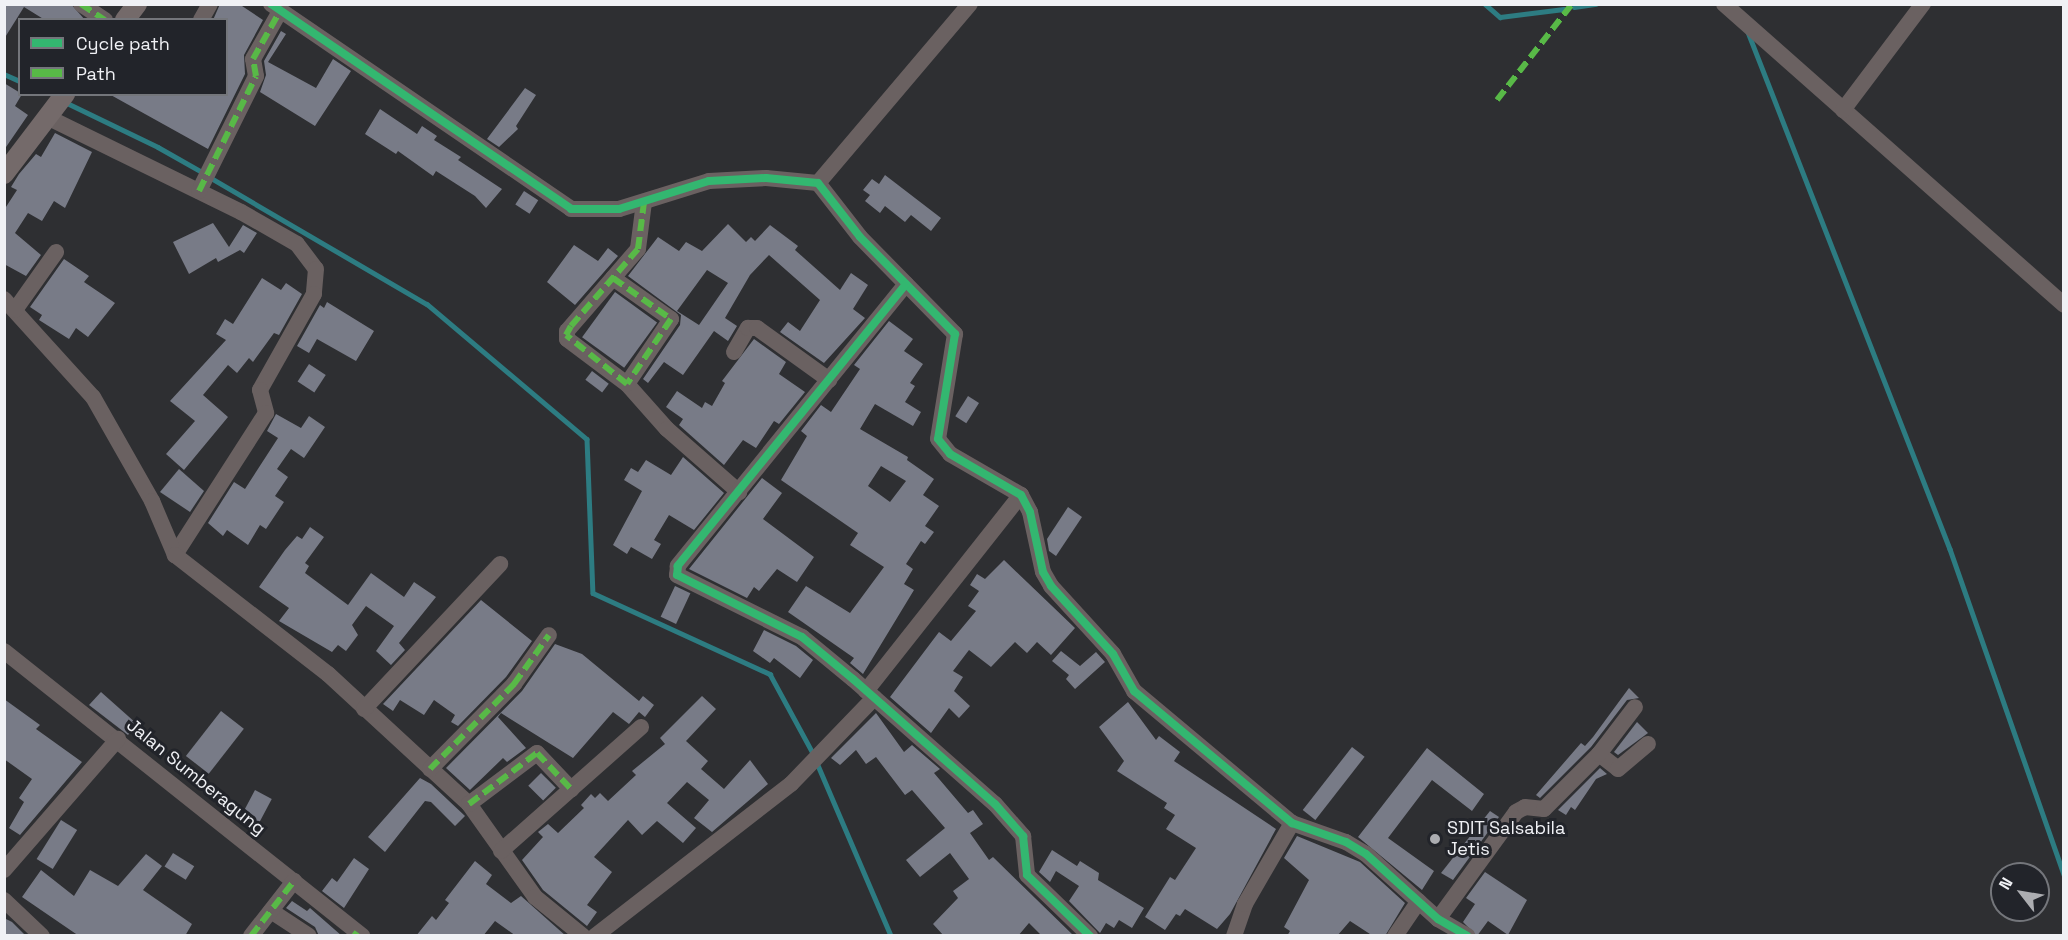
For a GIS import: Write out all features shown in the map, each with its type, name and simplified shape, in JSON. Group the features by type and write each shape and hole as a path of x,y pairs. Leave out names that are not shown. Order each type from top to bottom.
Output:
{"main road":[{"path":"126,18 137,4"},
{"path":"4,174 63,96"}],"street":[{"path":"81,4 102,18"},
{"path":"202,18 210,4"},
{"path":"818,183 970,4"},
{"path":"1724,4 2064,305"},
{"path":"1843,110 1923,4"},
{"path":"200,189 256,76 253,59 275,8 564,207 580,211 644,213 709,181 766,178 818,183 860,237 955,334 938,439 950,454 1021,495 1030,513 1044,572 1051,586 1113,654 1134,691 1292,823 1356,848 1438,919 1467,936"},
{"path":"50,113 200,189 297,244 316,269 314,294 260,390 266,413 175,555"},
{"path":"644,213 638,249 566,335 627,384 667,429 739,492"},
{"path":"56,252 10,305 93,397 152,501 175,555 328,674 469,804 535,897 583,936"},
{"path":"613,278 671,319 627,384"},
{"path":"906,284 678,566 677,575 802,637 870,694 995,804 1023,836 1027,875 1090,936"},
{"path":"734,351 748,328 757,328 829,380"},
{"path":"595,936 791,784 808,767 870,694 1021,495"},
{"path":"364,709 500,564"},
{"path":"430,769 514,684 549,636"},
{"name":"Jalan Sumberagung","path":"4,651 113,744 357,934"},
{"path":"1438,919 1516,812 1525,807 1544,809 1599,754 1635,707"},
{"path":"501,851 641,727"},
{"path":"4,870 86,779 113,744"},
{"path":"1599,754 1618,769 1647,744"},
{"path":"469,804 537,753 571,789"},
{"path":"1234,936 1245,904 1292,823"},
{"path":"251,936 291,884"},
{"path":"4,900 42,936"},
{"path":"1395,936 1419,901"},
{"path":"272,909 309,936"}],"building":[{"path":"4,4 71,4 83,18 42,18 24,7 4,39"},
{"path":"220,4 239,4 263,20 244,55 245,74 208,149 113,96 228,96 228,18 214,18"},
{"path":"281,31 286,34 268,62 316,88 333,59 351,71 315,126 260,92 266,75 264,61"},
{"path":"4,83 18,92 18,96 21,96 15,106 28,115 4,150"},
{"path":"525,88 536,95 516,126 518,129 499,147 487,139"},
{"path":"380,109 417,134 422,126 437,136 434,140 461,157 458,160 502,189 486,208 475,196 436,171 433,176 398,151 396,154 365,134"},
{"path":"55,133 92,152 65,208 54,201 42,221 28,213 15,233 41,255 26,276 4,264 4,210 17,190 11,187 19,174 36,154 41,157"},
{"path":"885,175 941,218 931,231 911,215 905,222 885,206 880,213 865,201 870,195 863,190 872,179 879,184"},
{"path":"524,191 538,200 530,214 515,204"},
{"path":"213,223 229,247 243,225 257,233 244,253 240,250 218,262 216,258 189,274 173,242"},
{"path":"728,224 746,242 751,237 755,241 770,225 798,246 795,250 840,290 851,273 868,285 853,309 865,318 824,363 780,332 788,322 800,331 820,300 769,255 750,275 725,318 737,326 728,341 714,331 683,375 664,362 648,383 643,379 680,325 681,315 628,276 658,237 679,251 686,242 702,251","holes":["707,270 728,283 699,325 677,311"]},
{"path":"574,245 598,261 608,248 618,256 575,305 547,282"},
{"path":"64,259 89,276 84,282 115,303 88,337 76,328 69,339 39,320 42,315 30,307"},
{"path":"262,278 281,290 286,283 302,294 279,335 274,333 253,362 249,358 237,373 228,365 203,395 228,417 184,470 166,454 195,421 170,401 226,340 216,334 225,319 233,324"},
{"path":"615,292 657,323 624,368 582,337"},
{"path":"327,302 374,331 356,361 317,339 309,353 297,346 320,305 324,308"},
{"path":"889,321 913,339 904,351 923,364 910,383 915,386 905,402 921,412 913,426 875,404 860,429 908,457 907,460 934,479 923,495 939,506 925,526 934,532 925,544 921,541 906,564 913,569 904,584 914,590 863,674 850,663 854,658 788,612 806,586 850,613 884,567 850,545 858,533 781,480 807,436 801,431 821,405 831,412 860,369 854,365","holes":["881,466 906,481 890,502 868,486"]},
{"path":"754,339 786,362 779,374 805,392 779,424 774,421 756,448 743,440 724,465 679,425 683,419 666,407 677,391 702,408 705,402 712,406 725,383 722,381"},
{"path":"309,364 326,375 314,393 298,382"},
{"path":"592,371 609,384 602,392 585,380"},
{"path":"968,396 979,403 966,423 955,416"},
{"path":"276,414 301,428 309,416 325,427 304,458 291,449 277,469 288,477 275,496 284,502 266,529 260,525 248,545 227,530 223,536 208,523 234,482 245,489 278,438 267,431"},
{"path":"683,457 724,493 694,530 669,515 654,540 661,544 652,559 631,547 627,554 613,545 642,491 624,480 631,468 638,472 646,460 671,475"},
{"path":"179,469 204,491 190,512 160,492"},
{"path":"762,478 782,493 763,519 814,557 797,582 777,569 759,591 754,587 747,598 689,569"},
{"path":"1068,507 1082,517 1056,556 1049,551 1047,539"},
{"path":"310,527 324,537 305,563 309,566 305,573 348,605 371,573 404,597 414,582 436,597 399,643 405,650 391,665 376,651 394,626 366,606 352,625 358,635 346,651 338,645 332,652 279,621 289,608 259,587 285,550 297,536 302,539"},
{"path":"1004,560 1075,628 1051,655 1037,642 1027,653 1015,642 991,667 969,650 953,671 963,677 954,691 970,706 959,718 949,708 931,733 890,697 939,632 951,641 976,611 968,606 979,591 970,585 977,574 985,579"},
{"path":"675,586 690,593 676,624 661,617"},
{"path":"481,600 532,641 506,677 458,726 451,722 455,715 434,700 424,715 400,700 393,711 383,704"},
{"path":"764,630 796,646 813,660 800,678 774,658 770,663 753,651"},
{"path":"555,644 582,654 639,701 643,696 654,705 645,717 639,712 629,724 613,712 573,758 501,713 498,717 526,748 507,762 503,758 470,790 446,768 522,691"},
{"path":"1061,651 1080,666 1096,652 1105,662 1075,689 1066,679 1069,675 1052,661"},
{"path":"1629,688 1639,698 1627,700 1591,747 1540,798 1536,795 1581,743 1585,746 1593,737"},
{"path":"101,692 137,724 128,735 89,705"},
{"path":"702,696 716,709 686,741 708,761 701,769 724,789 750,760 768,784 712,832 694,818 709,800 687,782 667,803 696,828 683,843 657,821 642,835 628,820 594,857 612,872 587,905 597,912 587,926 543,890 522,860 543,837 538,832 548,824 558,833 584,808 581,805 591,794 595,798 600,793 608,801 636,775 632,771 665,744 660,738"},
{"path":"4,699 40,725 36,729 82,762 20,835 9,828 24,802 19,798 32,779 4,759"},
{"path":"1128,702 1156,740 1159,736 1180,752 1174,761 1276,829 1230,914 1217,929 1185,909 1180,916 1176,914 1165,930 1145,917 1170,877 1175,880 1196,848 1166,829 1175,815 1164,808 1167,803 1117,771 1124,761 1099,727"},
{"path":"221,711 244,729 209,774 186,756"},
{"path":"876,713 904,752 912,745 940,769 934,773 968,813 973,810 983,824 970,833 989,860 993,857 1074,936 1042,936 1029,923 1018,936 944,936 933,924 958,898 953,891 969,879 950,853 920,877 906,860 945,828 912,790 905,795 876,757 866,764 856,750 840,765 831,758"},
{"path":"1637,722 1648,733 1618,755 1614,752"},
{"path":"1352,747 1365,757 1315,820 1303,810"},
{"path":"1427,748 1484,794 1472,811 1432,780 1388,838 1434,871 1422,890 1358,837"},
{"path":"1600,768 1607,774 1596,779 1575,810 1571,807 1566,815 1558,810"},
{"path":"541,773 556,788 543,801 528,786"},
{"path":"420,778 431,784 465,816 455,826 431,802 425,801 385,852 368,837"},
{"path":"255,790 272,799 259,824 242,815"},
{"path":"1490,811 1499,817 1453,880 1441,873"},
{"path":"61,820 77,830 53,869 37,859"},
{"path":"1297,836 1360,862 1405,903 1385,936 1373,936 1350,921 1337,936 1287,936 1290,931 1284,927 1309,880 1284,858"},
{"path":"1052,850 1077,866 1080,861 1099,873 1098,880 1144,908 1132,928 1119,920 1114,928 1106,923 1100,933 1069,901 1079,886 1056,871 1050,882 1039,872"},
{"path":"173,853 194,866 186,880 165,867"},
{"path":"146,854 162,866 143,890 192,924 185,936 79,936 22,897 41,870 74,896 90,870 118,886"},
{"path":"354,858 369,869 344,908 322,891 332,878 337,882"},
{"path":"475,861 492,875 486,884 511,903 521,896 566,936 516,936 495,921 483,936 416,936 432,916 436,920 449,903 445,900"},
{"path":"1485,872 1527,900 1508,935 1488,921 1477,936 1463,922 1475,904 1466,898"},
{"path":"292,901 307,911 310,908 342,936 319,936 315,927 286,908"},
{"path":"4,918 12,922 26,936 4,936"}],"waterway":[{"path":"1485,4 1500,17 1564,9"},
{"path":"1574,7 1596,4"},
{"path":"1748,32 1950,549 2064,875"},
{"path":"4,74 18,80"},
{"path":"65,102 158,147 204,173"},
{"path":"211,178 427,304 587,439 593,593 770,674 814,755"},
{"path":"817,763 891,936"}],"marked path":[{"path":"81,4 102,18"},
{"path":"1497,100 1572,4"},
{"path":"199,191 256,76 253,59 280,11"},
{"path":"613,278 671,319 627,384 566,335 571,326 638,249 644,202"},
{"path":"430,769 514,684 549,635"},
{"path":"469,804 537,753 571,789"},
{"path":"251,936 294,881"},
{"path":"354,936 357,932"}],"cycle path":[{"path":"271,4 571,209 619,209 709,181 766,178 818,183 860,237 955,334 938,439 950,454 1021,495 1030,512 1043,572 1051,586 1113,654 1134,691 1292,823 1346,842 1366,854 1438,919 1467,936"},
{"path":"906,284 678,566 677,575 802,637 853,679 995,804 1023,836 1027,875 1090,936"}],"place":[{"name":"SDIT Salsabila Jetis","path":"1435,839"}]}
